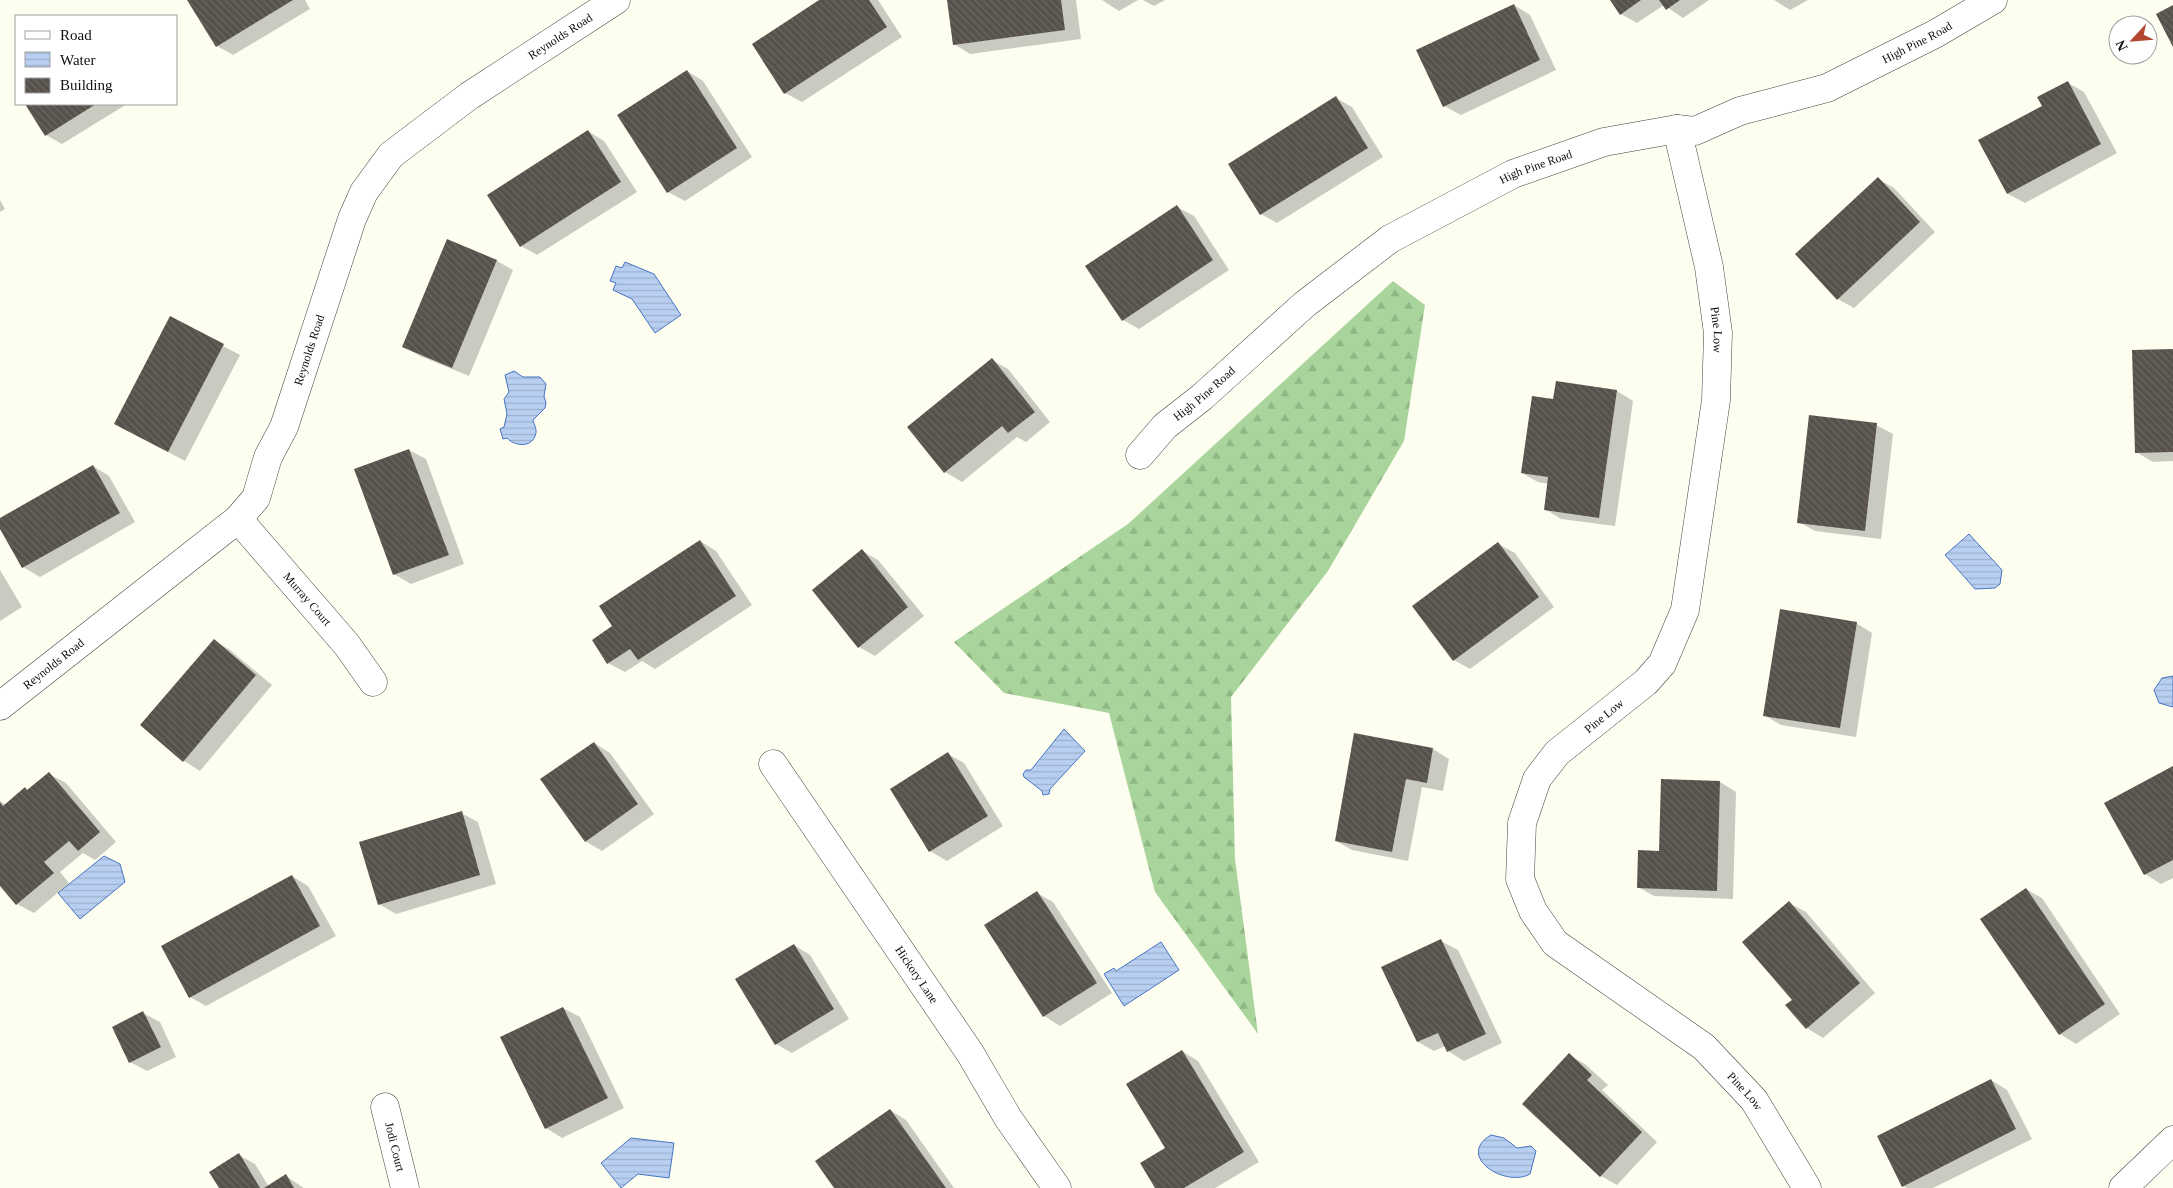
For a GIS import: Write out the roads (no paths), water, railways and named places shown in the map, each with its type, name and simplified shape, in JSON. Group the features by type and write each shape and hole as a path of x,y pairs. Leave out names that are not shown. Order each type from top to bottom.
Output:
{"street":[{"name":"Reynolds Road","path":"0,706 238,519 256,498 268,457 284,426 352,220 364,192 391,155 469,96 616,0"},
{"name":"High Pine Road","path":"1140,455 1165,426 1202,397 1305,304 1390,239 1513,174 1604,142 1676,129 1695,131 1740,111 1827,88 1935,34 1993,0"},
{"name":"Pine Low","path":"1676,129 1709,267 1718,333 1716,400 1685,610 1662,664 1646,682 1557,754 1537,779 1522,823 1520,879 1532,911 1555,943 1704,1047 1754,1100 1807,1188"},
{"name":"Murray Court","path":"238,519 347,645 374,682"},
{"name":"Hickory Lane","path":"773,764 970,1052 1008,1118 1057,1188"},
{"name":"Jodi Court","path":"385,1107 405,1188"},
{"path":"2123,1188 2173,1140"}],"water":[{"path":"625,262 654,274 681,315 655,333 632,299 613,290 616,283 610,281 616,266 622,268"},
{"path":"514,371 523,377 540,377 546,384 545,408 533,420 536,434 530,443 526,444 514,443 507,438 503,439 500,429 504,427 507,414 504,399 509,392 505,375"},
{"path":"1969,534 2002,570 2000,584 1995,588 1975,589 1945,555"},
{"path":"2173,676 2173,707 2159,703 2154,690 2162,678"},
{"path":"1064,729 1085,751 1050,789 1049,794 1043,795 1042,791 1024,777 1023,774 1026,770 1031,770"},
{"path":"104,856 120,864 125,882 80,919 58,893"},
{"path":"1161,942 1179,970 1124,1006 1104,974 1114,968 1116,971"},
{"path":"1491,1135 1504,1138 1517,1148 1531,1146 1536,1151 1530,1174 1520,1177 1508,1177 1488,1168 1481,1160 1478,1152 1481,1143"},
{"path":"631,1138 674,1143 669,1178 638,1174 621,1188 601,1163"}]}
